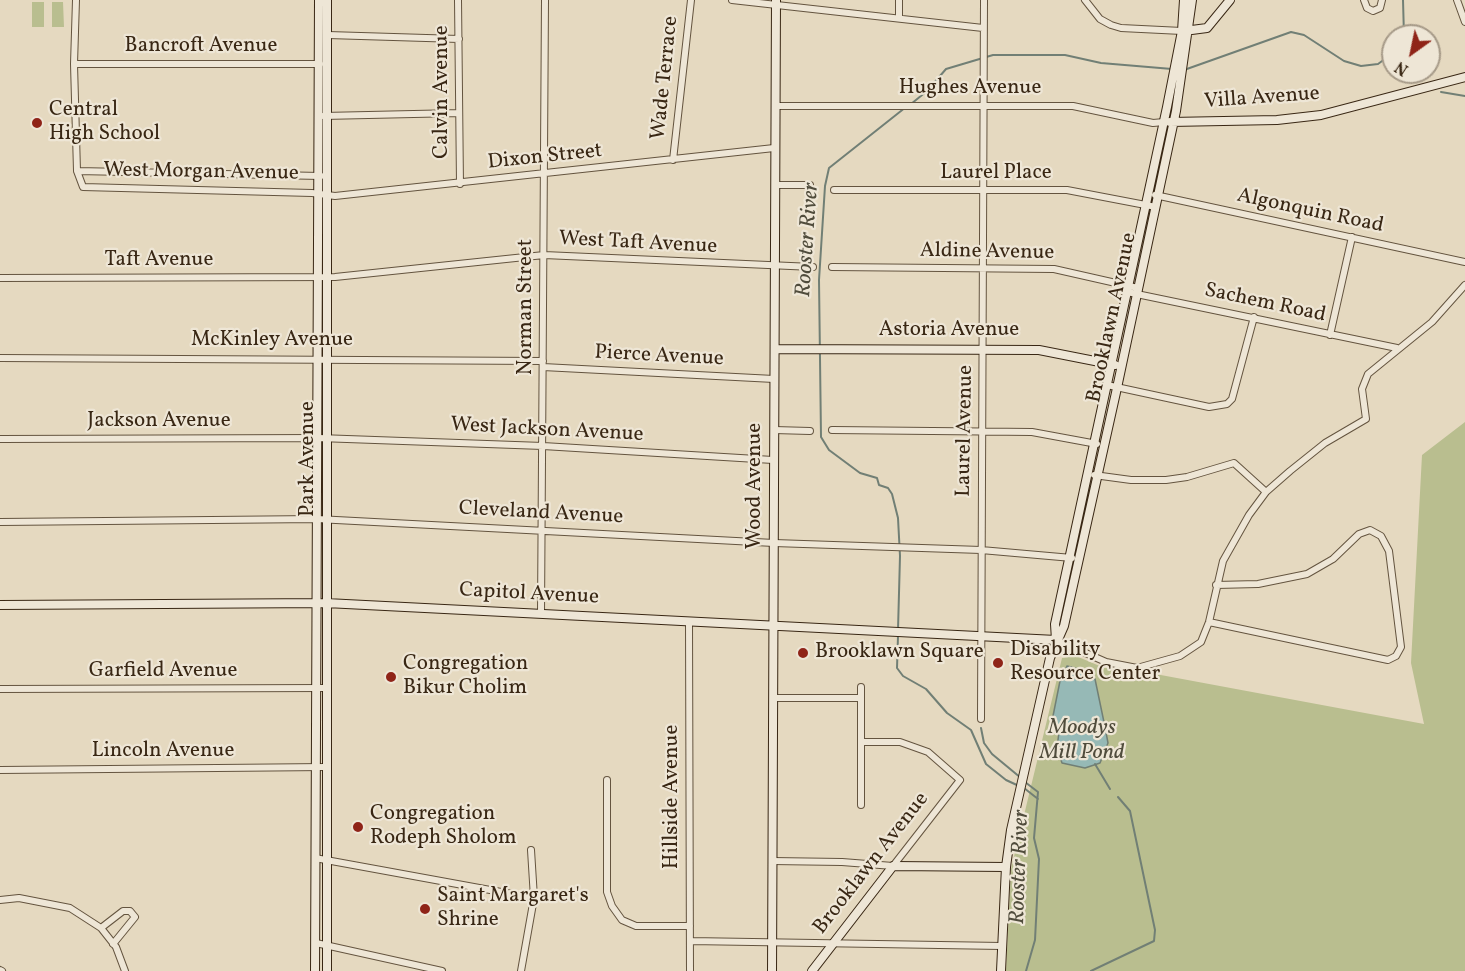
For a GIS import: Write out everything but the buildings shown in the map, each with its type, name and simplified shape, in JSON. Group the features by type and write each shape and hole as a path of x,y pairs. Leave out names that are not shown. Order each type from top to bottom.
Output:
{"main road":[{"name":"Park Avenue","path":"319,0 323,63 323,439 327,520 326,603 321,688"},
{"name":"Park Avenue","path":"323,63 328,35 327,0"},
{"name":"Brooklawn Avenue","path":"1184,0 1185,31"},
{"name":"Brooklawn Avenue","path":"1056,640 1055,624 1069,558 1092,475 1104,446 1117,388 1116,365 1127,289 1164,122 1177,76 1192,0"},
{"path":"1185,31 1207,28 1230,0"},
{"name":"Wood Avenue","path":"772,971 776,2"},
{"name":"Brooklawn Avenue","path":"1001,971 1006,867 1019,794 1056,640 1064,626 1079,559 1092,475 1094,444 1107,385 1116,365 1138,291 1174,122 1177,76"},
{"name":"Villa Avenue","path":"1164,122 1267,121 1321,116 1465,77"},
{"name":"Astoria Avenue","path":"775,349 1039,350 1116,365"},
{"name":"Park Avenue","path":"323,439 317,519 316,603 321,688 321,767 327,859 327,971"},
{"name":"Capitol Avenue","path":"0,605 326,603 1056,640"},
{"name":"Park Avenue","path":"315,971 315,858 321,767"},
{"name":"Brooklawn Avenue","path":"812,971 892,866"},
{"path":"892,866 1006,867"},
{"path":"316,917 326,918"}],"street":[{"path":"76,0 74,64 77,171"},
{"name":"Calvin Avenue","path":"458,0 460,184"},
{"name":"Norman Street","path":"541,613 545,0"},
{"name":"Wade Terrace","path":"673,160 691,0"},
{"path":"732,0 776,2 983,28"},
{"path":"899,0 899,17"},
{"name":"Laurel Avenue","path":"981,719 983,191 981,105 984,0"},
{"path":"1085,0 1100,19 1111,25 1121,28 1185,31"},
{"path":"1364,0 1366,8 1373,11 1380,8 1382,0"},
{"path":"1457,0 1465,22"},
{"path":"328,35 459,39"},
{"name":"Bancroft Avenue","path":"74,64 323,63"},
{"name":"Hughes Avenue","path":"775,106 1073,106 1153,123 1164,122"},
{"path":"323,116 459,113"},
{"name":"Dixon Street","path":"323,194 460,184 774,148"},
{"name":"West Morgan Avenue","path":"323,176 77,171 83,187 323,194"},
{"path":"775,185 810,185"},
{"name":"Laurel Place","path":"834,190 1067,190 1156,207"},
{"name":"Algonquin Road","path":"1148,194 1465,262"},
{"path":"1330,335 1352,237"},
{"name":"West Taft Avenue","path":"323,277 544,255 813,267"},
{"name":"Aldine Avenue","path":"832,267 1054,269 1127,289"},
{"name":"Taft Avenue","path":"0,278 323,277"},
{"path":"1056,640 1106,662 1137,668 1191,651 1201,642 1209,622 1216,585 1234,538 1266,492 1325,442 1366,419 1362,389 1368,374 1388,359 1397,348 1432,322 1465,285"},
{"name":"Sachem Road","path":"1127,289 1397,348"},
{"path":"1107,385 1209,407 1227,404 1232,399 1254,317"},
{"name":"McKinley Avenue","path":"0,358 323,357 543,364"},
{"name":"Pierce Avenue","path":"543,364 774,379"},
{"path":"832,429 1032,432 1104,446"},
{"path":"774,430 810,430"},
{"name":"Jackson Avenue","path":"0,439 323,439"},
{"name":"West Jackson Avenue","path":"323,439 543,447 773,460"},
{"path":"1092,475 1131,480 1166,480 1187,477 1234,463 1266,492"},
{"name":"Cleveland Avenue","path":"0,522 317,519 774,543 981,549 1079,559"},
{"path":"1209,622 1388,660 1396,656 1401,638 1389,551 1381,536 1370,530 1359,534 1333,560 1307,574 1258,584 1216,585"},
{"name":"Hillside Avenue","path":"689,622 690,971"},
{"path":"861,687 861,805"},
{"name":"Garfield Avenue","path":"0,689 321,688"},
{"path":"774,698 861,698"},
{"name":"Brooklawn Avenue","path":"861,742 900,742 928,752 960,780 892,866"},
{"name":"Lincoln Avenue","path":"0,770 321,767"},
{"path":"607,780 607,892 612,906 622,920 636,926 690,926"},
{"path":"521,971 534,898 531,850"},
{"path":"315,858 534,898"},
{"path":"772,861 842,862 892,866"},
{"path":"0,900 19,898 70,908 101,928 113,944 125,971"},
{"path":"101,928 123,911 130,911 135,917 113,944"},
{"path":"690,941 1002,946"},
{"path":"316,943 442,971"}],"green space":[{"path":"32,2 44,2 44,27 32,27"},
{"path":"52,2 63,2 64,27 52,27"},
{"path":"1465,422 1465,971 1006,971 1011,869 1062,658 1076,656 1102,667 1130,674 1150,673 1424,724 1411,663 1422,455"}],"water":[{"name":"Moodys Mill Pond","path":"1067,666 1082,670 1095,679 1108,743 1100,763 1085,768 1062,763 1057,748 1059,732 1052,721 1060,681"}],"waterway":[{"name":"Rooster River","path":"1403,0 1404,24"},
{"name":"Rooster River","path":"1184,70 1291,32 1304,35 1344,61 1361,66 1381,62"},
{"name":"Rooster River","path":"911,104 927,91 946,69 993,55 1065,55 1101,63 1172,69"},
{"path":"1441,92 1465,96"},
{"name":"Rooster River","path":"898,630 900,556 898,518 892,494 888,488 879,485 877,478 860,473 829,450 821,437 819,280 825,186 829,168 906,107"},
{"name":"Rooster River","path":"898,636 897,668 903,676 926,689 947,713 971,730 986,764 1006,780 1019,786"},
{"name":"Rooster River","path":"981,728 984,743 992,754 1021,778"},
{"path":"1095,764 1110,789"},
{"name":"Rooster River","path":"1025,782 1038,792 1034,838 1039,859 1035,940 1026,971"},
{"name":"Rooster River","path":"1024,788 1038,799"},
{"path":"1091,971 1154,941 1155,930 1130,811 1118,797"}],"place":[{"name":"Central High School","path":"37,123"},
{"name":"Brooklawn Square","path":"803,653"},
{"name":"Disability Resource Center","path":"998,663"},
{"name":"Congregation Bikur Cholim","path":"391,677"},
{"name":"Congregation Rodeph Sholom","path":"358,827"},
{"name":"Saint Margaret's Shrine","path":"425,909"}]}
